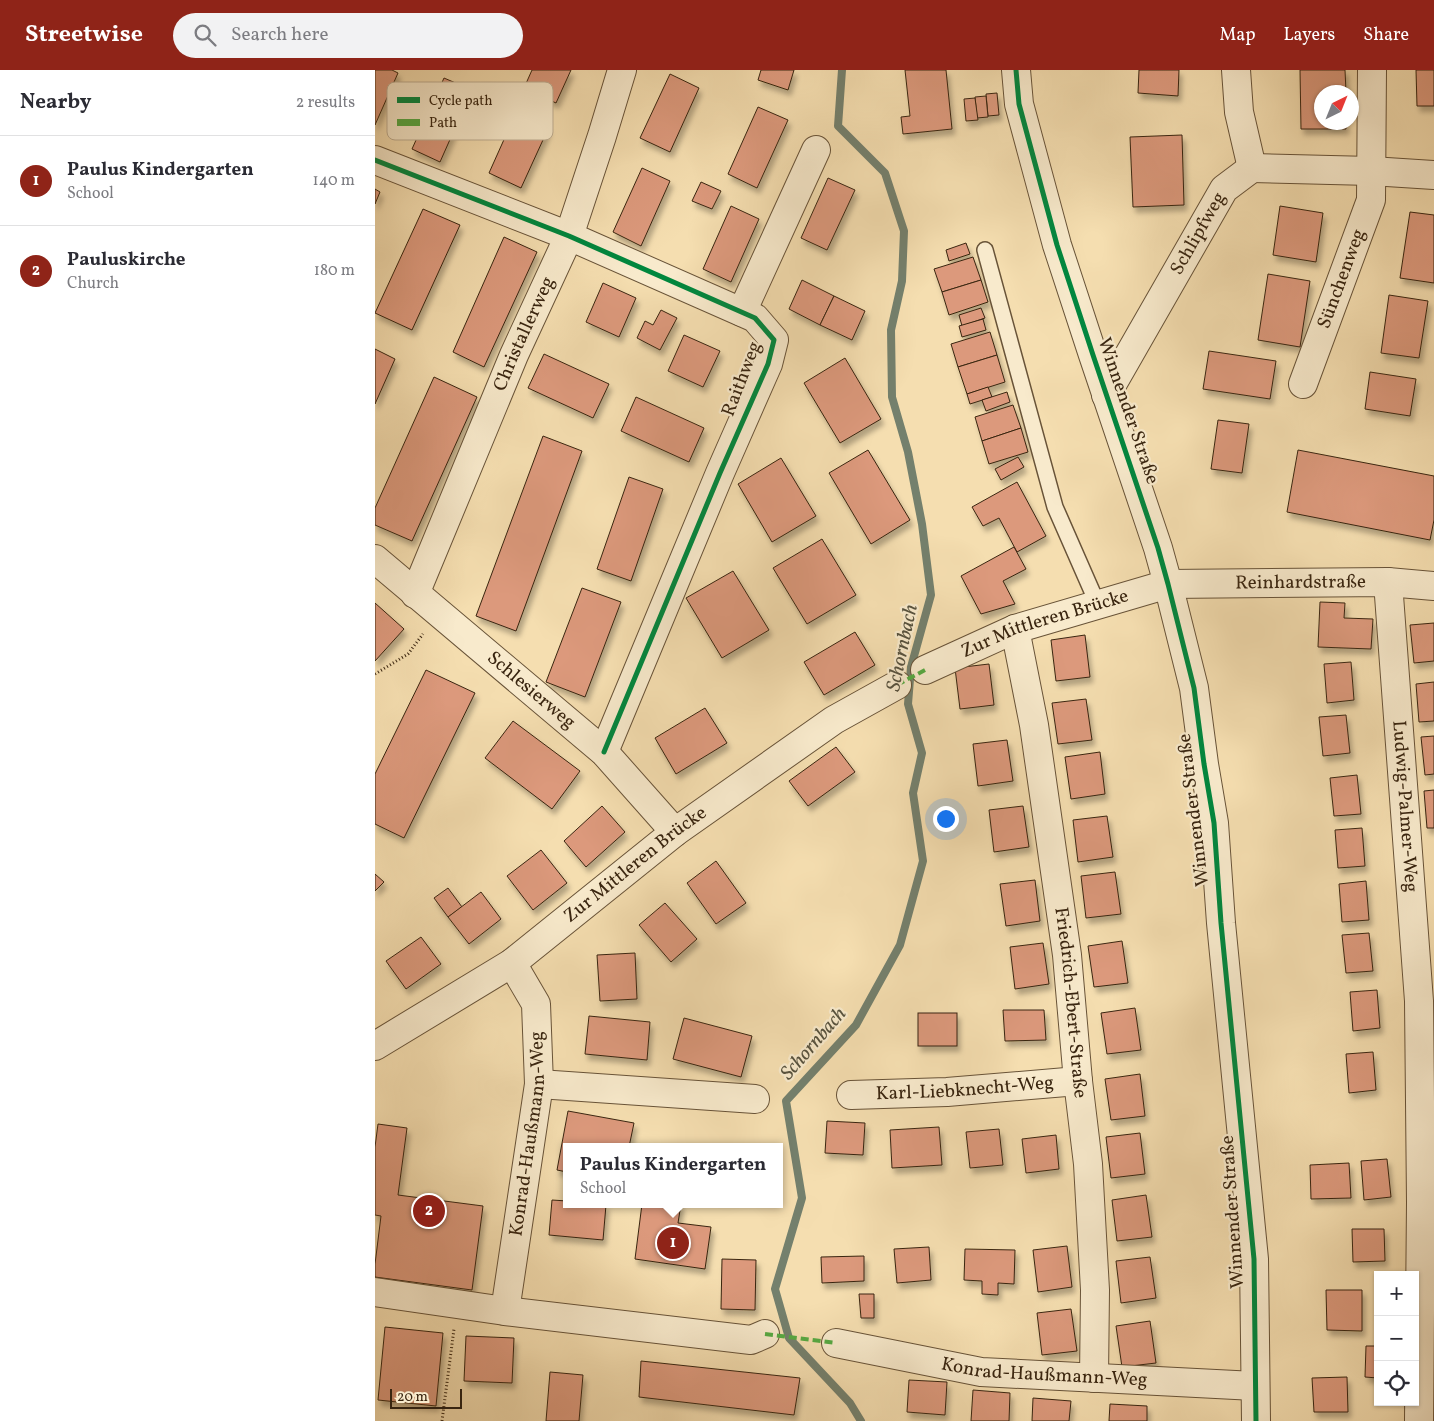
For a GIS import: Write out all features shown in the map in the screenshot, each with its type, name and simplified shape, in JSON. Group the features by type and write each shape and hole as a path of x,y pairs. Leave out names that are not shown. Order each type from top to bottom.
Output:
{"street":[{"name":"Christallerweg","path":"415,594 514,355 569,236 622,70"},
{"name":"Winnender Straße","path":"1016,70 1019,104 1057,245 1158,548 1194,688 1213,823 1254,1259 1256,1421"},
{"path":"1236,70 1239,112 1252,168 1371,171 1434,175"},
{"name":"Sünchenweg","path":"1303,384 1371,200 1372,70"},
{"name":"Raithweg","path":"742,312 816,150"},
{"name":"Raithweg","path":"375,160 569,236 742,312 755,318 775,340 769,364 720,473 604,752"},
{"name":"Schlipfweg","path":"1107,395 1224,189 1252,168"},
{"name":"Schlesierweg","path":"375,559 604,752 675,832"},
{"name":"Reinhardstraße","path":"1168,584 1388,582 1434,586"},
{"name":"Ludwig-Palmer-Weg","path":"1388,582 1427,1001 1421,1202 1419,1421"},
{"name":"Zur Mittleren Brücke","path":"925,670 1015,630 1168,584"},
{"name":"Friedrich-Ebert-Straße","path":"1015,630 1034,725 1067,955 1077,1080 1088,1164 1095,1290 1094,1378"},
{"name":"Zur Mittleren Brücke","path":"375,1046 511,963 675,832 834,720 897,686"},
{"name":"Konrad-Haußmann-Weg","path":"505,1310 539,1084 536,1004 511,963"},
{"name":"Karl-Liebknecht-Weg","path":"851,1095 947,1092 1077,1080"},
{"path":"539,1084 755,1100"},
{"path":"375,1292 457,1304 751,1340 765,1334"},
{"name":"Konrad-Haußmann-Weg","path":"836,1343 981,1372 1255,1386"}],"lane":[{"path":"985,250 1055,507 1098,605"}],"path":[{"path":"375,674 408,654 439,614"},
{"path":"442,1421 457,1304"}],"building":[{"path":"375,70 392,70 398,73 394,82 387,82 387,98 375,125"},
{"path":"532,70 571,70 556,103 553,102 553,82 527,82"},
{"path":"761,70 794,70 788,90 758,80"},
{"path":"905,70 946,70 952,129 903,134 901,117 910,116"},
{"path":"1139,70 1179,70 1178,96 1138,93"},
{"path":"1300,70 1345,70 1346,85 1314,85 1314,129 1301,129"},
{"path":"1416,70 1434,70 1434,106 1417,106"},
{"path":"670,74 699,88 670,152 640,138"},
{"path":"444,78 453,82 442,82"},
{"path":"997,93 999,115 988,116 986,94"},
{"path":"986,96 988,117 977,118 975,97"},
{"path":"975,98 978,120 966,121 964,99"},
{"path":"758,107 788,120 757,188 728,174"},
{"path":"1182,135 1184,205 1133,207 1130,137"},
{"path":"416,140 450,140 440,162 412,149"},
{"path":"504,140 543,140 521,188 489,173"},
{"path":"642,168 670,181 641,246 613,232"},
{"path":"828,178 855,190 827,250 801,238"},
{"path":"701,182 721,191 712,209 692,201"},
{"path":"375,189 380,192 375,204"},
{"path":"731,206 759,219 731,282 703,269"},
{"path":"1280,206 1323,213 1316,262 1273,255"},
{"path":"423,209 460,225 412,330 375,313"},
{"path":"1410,212 1434,215 1434,283 1400,278"},
{"path":"504,237 537,252 484,367 453,352"},
{"path":"966,243 970,254 949,261 946,250"},
{"path":"973,257 981,280 942,292 934,269"},
{"path":"1268,274 1310,281 1300,347 1258,340"},
{"path":"802,280 834,296 820,325 789,309"},
{"path":"981,280 988,302 949,315 942,292"},
{"path":"603,283 636,298 619,337 586,322"},
{"path":"1389,295 1428,301 1419,358 1381,353"},
{"path":"834,296 865,311 852,340 820,325"},
{"path":"981,308 985,318 962,326 959,315"},
{"path":"661,310 677,318 660,350 637,338 645,321 653,325"},
{"path":"983,319 986,330 962,337 959,326"},
{"path":"990,332 997,355 958,367 951,344"},
{"path":"684,335 720,351 703,387 668,371"},
{"path":"375,349 395,359 375,404"},
{"path":"1209,351 1276,361 1270,399 1203,389"},
{"path":"544,354 609,384 593,418 528,388"},
{"path":"997,355 1005,382 967,394 958,367"},
{"path":"845,358 881,419 840,443 804,383"},
{"path":"1370,372 1416,379 1410,416 1365,409"},
{"path":"434,377 477,397 412,541 375,525 375,508"},
{"path":"988,387 992,397 970,404 967,394"},
{"path":"1007,392 1010,402 986,411 982,400"},
{"path":"636,397 704,428 689,462 621,431"},
{"path":"1013,405 1021,428 982,441 975,417"},
{"path":"1218,420 1249,424 1242,473 1211,469"},
{"path":"1021,428 1028,452 989,464 982,441"},
{"path":"543,436 582,451 516,631 476,616"},
{"path":"868,450 910,520 871,544 829,473"},
{"path":"1298,450 1434,476 1434,520 1430,540 1287,512"},
{"path":"1018,457 1024,467 1001,480 995,469"},
{"path":"781,458 816,516 772,542 738,484"},
{"path":"629,477 663,489 631,581 597,569"},
{"path":"1017,482 1046,536 1017,552 999,518 983,526 972,507"},
{"path":"822,539 856,595 807,624 773,568"},
{"path":"1014,547 1026,569 1003,581 1015,604 981,614 961,576"},
{"path":"733,571 769,630 722,658 686,598"},
{"path":"582,588 621,602 585,697 546,682"},
{"path":"1320,602 1345,603 1344,618 1373,619 1371,649 1318,647"},
{"path":"375,603 404,629 375,661"},
{"path":"1434,623 1434,661 1414,663 1410,625"},
{"path":"855,632 875,665 824,695 804,662"},
{"path":"1085,635 1090,677 1056,681 1051,640"},
{"path":"1351,662 1354,700 1327,703 1324,664"},
{"path":"989,664 994,705 960,709 955,668"},
{"path":"426,670 475,693 404,838 375,824 375,774"},
{"path":"1434,682 1434,721 1419,722 1416,684"},
{"path":"1086,699 1092,740 1058,744 1052,703"},
{"path":"705,708 727,743 676,774 655,738"},
{"path":"1346,715 1350,753 1323,756 1319,717"},
{"path":"513,721 580,771 552,809 485,758"},
{"path":"1434,736 1434,774 1425,775 1421,737"},
{"path":"1007,740 1013,781 978,786 973,744"},
{"path":"836,747 855,772 808,806 789,781"},
{"path":"1100,752 1105,794 1071,799 1065,757"},
{"path":"1357,775 1361,814 1334,816 1330,778"},
{"path":"1434,790 1434,828 1427,828 1424,791"},
{"path":"602,806 625,832 586,867 564,841"},
{"path":"1023,806 1029,847 994,852 989,810"},
{"path":"1107,816 1113,857 1078,862 1073,820"},
{"path":"1362,828 1365,866 1338,868 1335,830"},
{"path":"541,850 567,883 533,910 507,876"},
{"path":"716,861 746,903 716,924 687,883"},
{"path":"1115,872 1121,914 1086,918 1081,876"},
{"path":"375,874 384,882 375,891"},
{"path":"1035,880 1040,921 1006,926 1000,884"},
{"path":"1366,881 1369,920 1342,922 1339,884"},
{"path":"448,888 462,907 448,917 434,898"},
{"path":"481,892 501,919 469,944 448,917"},
{"path":"665,903 697,939 671,962 639,925"},
{"path":"1369,933 1373,971 1346,973 1342,935"},
{"path":"421,937 441,964 406,989 386,961"},
{"path":"1122,941 1128,983 1094,987 1088,946"},
{"path":"1043,943 1049,984 1015,989 1010,947"},
{"path":"635,953 637,999 600,1001 597,955"},
{"path":"1377,990 1380,1028 1353,1031 1350,992"},
{"path":"1135,1008 1141,1050 1107,1054 1101,1013"},
{"path":"1003,1010 1044,1010 1046,1040 1005,1041"},
{"path":"918,1013 957,1013 957,1046 918,1046"},
{"path":"589,1016 650,1022 647,1060 585,1054"},
{"path":"684,1018 752,1036 741,1077 673,1059"},
{"path":"1373,1052 1376,1090 1349,1093 1346,1054"},
{"path":"1140,1074 1145,1116 1111,1120 1105,1079"},
{"path":"568,1111 634,1123 630,1143 563,1143 563,1171 557,1170"},
{"path":"827,1121 865,1123 863,1155 825,1153"},
{"path":"378,1124 407,1128 398,1195 483,1206 472,1290 375,1277 381,1216 375,1215 375,1147"},
{"path":"939,1127 942,1165 892,1168 890,1130"},
{"path":"999,1129 1003,1165 970,1168 966,1132"},
{"path":"1140,1133 1145,1174 1111,1178 1106,1137"},
{"path":"1056,1135 1059,1169 1026,1173 1022,1139"},
{"path":"1387,1159 1391,1197 1364,1200 1361,1161"},
{"path":"1349,1163 1351,1198 1311,1199 1310,1165"},
{"path":"1146,1195 1152,1237 1117,1241 1112,1200"},
{"path":"552,1200 563,1201 563,1208 606,1208 603,1240 549,1235"},
{"path":"641,1208 680,1208 678,1223 711,1227 705,1269 635,1259"},
{"path":"1352,1229 1384,1229 1385,1261 1353,1262"},
{"path":"1067,1246 1072,1287 1038,1292 1033,1250"},
{"path":"929,1247 931,1280 897,1283 894,1249"},
{"path":"965,1249 1015,1250 1014,1284 998,1283 998,1295 982,1294 982,1281 964,1280"},
{"path":"864,1256 864,1281 822,1283 821,1257"},
{"path":"1150,1257 1156,1298 1121,1303 1116,1261"},
{"path":"722,1259 756,1260 755,1310 721,1309"},
{"path":"1326,1290 1362,1290 1362,1331 1327,1330"},
{"path":"859,1294 874,1294 874,1318 861,1318"},
{"path":"1071,1309 1077,1351 1042,1355 1037,1313"},
{"path":"1150,1321 1156,1363 1122,1367 1116,1326"},
{"path":"385,1327 443,1333 436,1406 378,1400"},
{"path":"466,1336 514,1338 512,1383 464,1381"},
{"path":"1366,1346 1374,1346 1374,1378 1365,1377"},
{"path":"641,1361 800,1378 794,1415 639,1397"},
{"path":"550,1372 583,1375 579,1421 546,1421"},
{"path":"1347,1377 1348,1412 1314,1412 1312,1378"},
{"path":"909,1380 947,1382 945,1415 907,1412"},
{"path":"973,1390 1010,1393 1009,1421 971,1421"},
{"path":"1033,1398 1071,1401 1069,1421 1032,1421"},
{"path":"1110,1404 1147,1406 1147,1421 1109,1421"}],"waterway":[{"name":"Schornbach","path":"842,70 838,126 885,173 904,231 902,281 891,330 892,397 908,452 922,524 931,595 911,667 908,704 922,753 913,793 923,861 900,945 856,1025 786,1101 802,1198 775,1289 789,1338 850,1403 861,1421"}],"marked path":[{"path":"897,685 925,670"},
{"path":"765,1334 836,1343"}],"cycle path":[{"path":"1016,70 1019,104 1057,245 1158,548 1194,688 1214,823 1221,923 1254,1259 1256,1421"},
{"path":"375,160 569,236 755,318 774,340 768,364 720,473 604,752"}],"place":[{"name":"Pauluskirche","path":"429,1211"},
{"name":"Paulus Kindergarten","path":"673,1243"}]}
